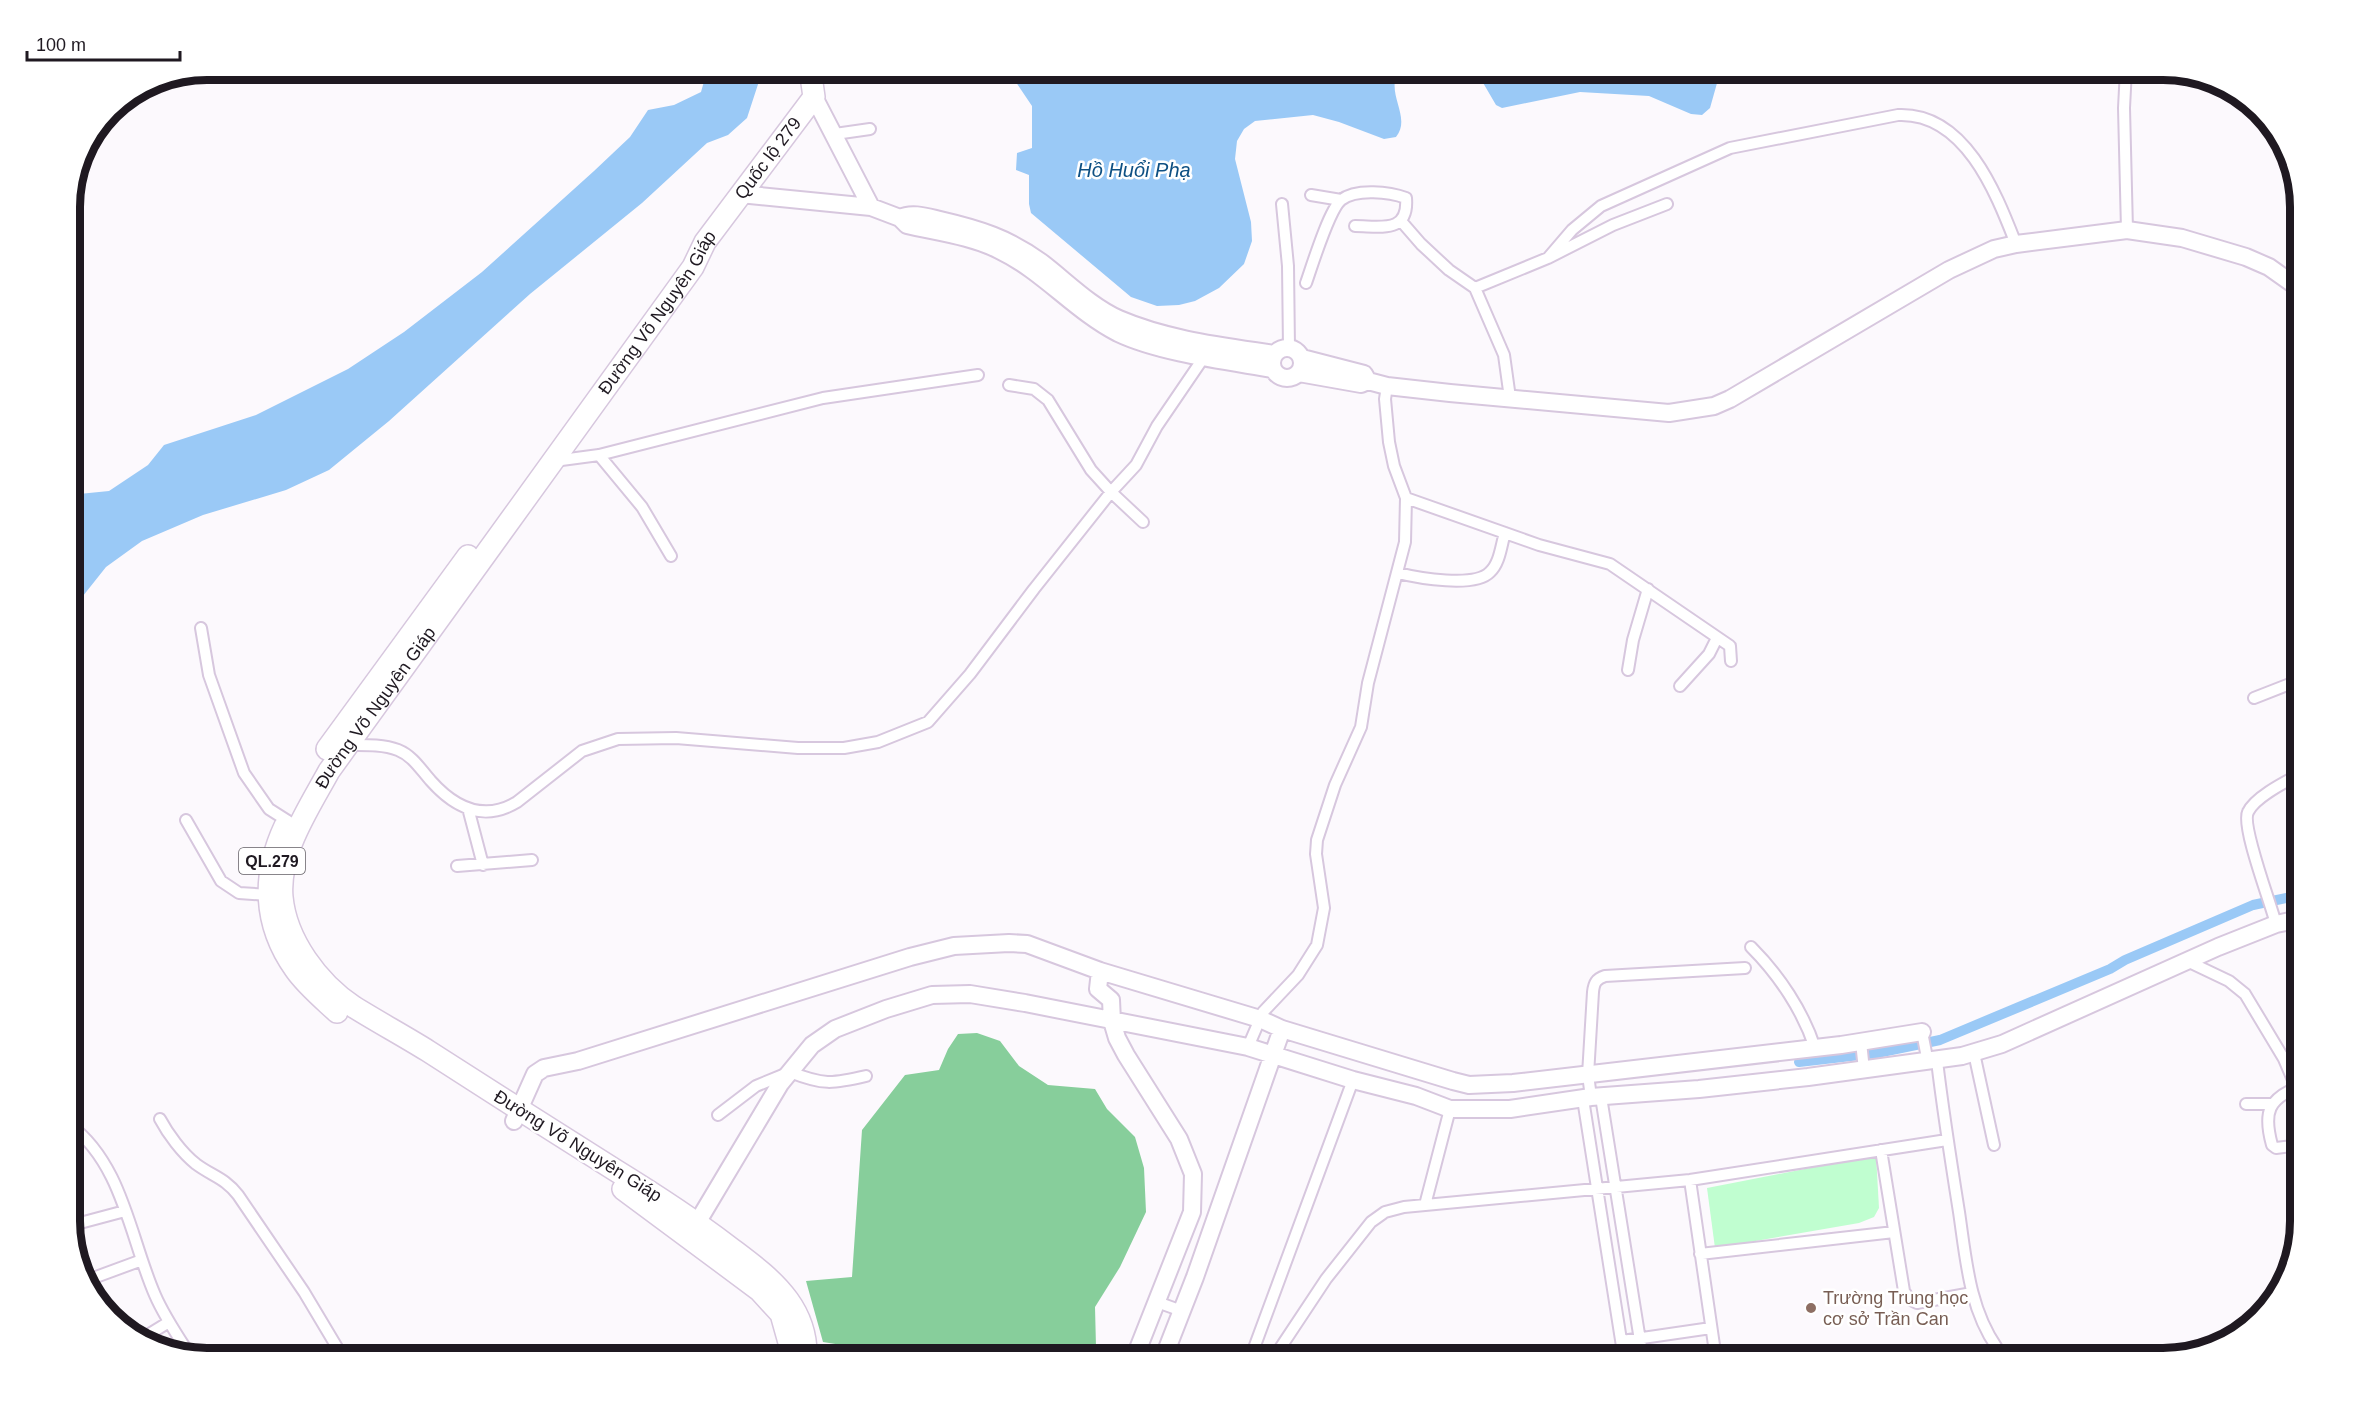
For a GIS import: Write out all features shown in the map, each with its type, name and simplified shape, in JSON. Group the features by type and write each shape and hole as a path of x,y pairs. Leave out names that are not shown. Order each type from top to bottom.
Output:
{"highway":[{"path":"812,80 814,97"},
{"name":"Quốc lộ 279","path":"705,242 814,97"},
{"name":"Đường Võ Nguyên Giáp","path":"705,242 693,267 339,743 329,771 273,855 268,880 268,895 274,932 284,952 296,971 340,1014 680,1210 697,1222 756,1267 787,1298 800,1317 806,1348"},
{"name":"Đường Võ Nguyên Giáp","path":"293,824 284,870 282,895 284,911 297,946 328,984 352,1006 404,1036 623,1189 759,1290 781,1314 790,1348"}],"street":[{"path":"2125,80 2127,230"},
{"path":"814,97 871,207"},
{"path":"1548,258 1572,230 1601,206 1730,148 1912,114 1929,118 1947,131 1977,162 1988,178 2016,244"},
{"path":"835,135 870,129"},
{"path":"740,194 871,207 900,218 907,225 998,249 1015,259 1080,309 1120,334 1139,341 1204,357 1288,360"},
{"path":"1311,195 1341,200 1354,194 1394,194 1406,198 1407,209 1401,221 1393,226 1354,226"},
{"path":"1306,283 1328,225 1341,200"},
{"path":"1282,204 1288,266 1288,360"},
{"path":"1475,288 1548,258 1613,225 1667,204"},
{"path":"900,218 908,214 935,219 978,229 1007,240 1041,262 1116,318 1175,337 1288,360 1361,384 1368,381 1387,386 1669,413 1714,406 1730,399 1948,270 1994,249 2016,244 2127,230 2182,238 2236,253 2269,267 2289,281"},
{"path":"1401,221 1449,270 1475,288 1504,355 1510,398"},
{"path":"339,743 397,749 420,766 444,795 468,808 484,813 508,807 582,751 618,739 666,737 798,748 844,747 878,742 919,727 933,716 970,674 1111,492 1136,465 1157,426 1204,357"},
{"path":"556,450 599,455 823,398 978,375"},
{"path":"1009,384 1034,389 1048,400 1091,470 1143,522"},
{"path":"1248,1047 1268,1004 1298,975 1317,945 1324,908 1316,854 1317,840 1335,785 1361,727 1368,683 1405,542 1406,498 1394,466 1389,442 1385,399 1387,386"},
{"path":"599,455 642,507 672,556"},
{"path":"1406,498 1505,533 1610,564 1730,646 1731,661"},
{"path":"1398,573 1443,581 1486,576 1492,572 1497,561 1505,533"},
{"path":"1628,670 1633,640 1648,589"},
{"path":"201,628 209,675 244,773 269,809 293,824"},
{"path":"1680,686 1709,654 1717,638"},
{"path":"2254,698 2289,684"},
{"path":"2276,924 2249,839 2246,815 2260,798 2290,780"},
{"path":"468,808 483,865"},
{"path":"186,819 221,881 239,893 268,895"},
{"path":"457,866 532,860"},
{"path":"697,1222 780,1084 812,1045 835,1029 886,1009 932,995 970,994 1248,1047 1353,1080 1416,1096 1450,1109 1510,1109 1591,1098 1699,1089 1862,1054 1927,1048 1974,1053 2041,1028 2187,961 2276,924 2290,921"},
{"path":"517,1116 535,1074 544,1068 578,1061 909,957 954,946 1009,943 1028,944 1100,971 1469,1085 1588,1075 1815,1048 1862,1054 1927,1048"},
{"path":"1751,947 1774,974 1796,1006 1810,1032 1815,1048"},
{"path":"2187,961 2229,981 2245,994 2290,1071"},
{"path":"1623,1348 1598,1188 1588,1075 1594,984 1605,976 1745,968"},
{"path":"1100,971 1098,988 1111,1000 1112,1021 1126,1055 1179,1139 1193,1174 1192,1212 1167,1306 1164,1348"},
{"path":"1141,1348 1167,1306 1273,1056 1282,1029"},
{"path":"1927,1048 1947,1140 1972,1293 1984,1330 1997,1348"},
{"path":"1974,1053 1994,1145"},
{"path":"718,1115 756,1086 790,1072 822,1083 866,1076"},
{"path":"1254,1348 1353,1080"},
{"path":"2246,1104 2271,1104 2290,1092"},
{"path":"1591,1098 1616,1186 1641,1348"},
{"path":"2271,1104 2268,1116 2272,1145 2276,1148 2290,1146"},
{"path":"1425,1205 1450,1109"},
{"path":"159,1119 196,1163 229,1183 304,1292 337,1348"},
{"path":"80,1134 91,1144 104,1163 126,1211 155,1295 185,1346"},
{"path":"1280,1348 1326,1280 1371,1222 1385,1212 1404,1207 1690,1179 1947,1140"},
{"path":"1881,1150 1904,1291 1910,1299 1917,1303 1972,1293"},
{"path":"1690,1179 1714,1348"},
{"path":"80,1223 126,1211"},
{"path":"1700,1254 1894,1232"},
{"path":"93,1278 142,1260"},
{"path":"149,1334 169,1322"},
{"path":"1622,1341 1711,1328"}],"green space":[{"path":"977,1033 1000,1041 1019,1066 1048,1085 1095,1089 1107,1109 1135,1137 1144,1168 1146,1212 1120,1267 1095,1307 1096,1348 860,1348 823,1342 806,1281 852,1277 862,1130 905,1075 939,1070 948,1049 958,1034"},
{"path":"1876,1155 1879,1208 1874,1217 1859,1223 1715,1248 1707,1188"}],"water":[{"path":"704,80 759,80 747,118 728,135 707,143 642,203 530,294 389,421 329,470 286,490 203,515 142,541 106,567 80,600 80,494 109,491 148,465 164,445 256,415 348,369 404,332 482,272 630,137 648,110 674,105 701,92"},
{"name":"Hồ Huổi Phạ","path":"1014,80 1396,80 1401,121 1396,137 1384,139 1313,115 1255,121 1244,129 1237,141 1235,159 1251,222 1252,241 1244,264 1219,288 1195,301 1179,305 1157,306 1131,297 1031,213 1029,175 1016,170 1017,153 1032,148 1032,106"},
{"path":"1481,80 1718,80 1710,108 1702,115 1691,114 1649,96 1580,92 1502,108 1496,105"}],"waterway":[{"path":"1799,1062 1877,1053 1940,1040 2110,969 2125,960 2253,905 2290,897"}],"place":[{"name":"Trường Trung học cơ sở Trần Can","path":"1811,1308"}]}
